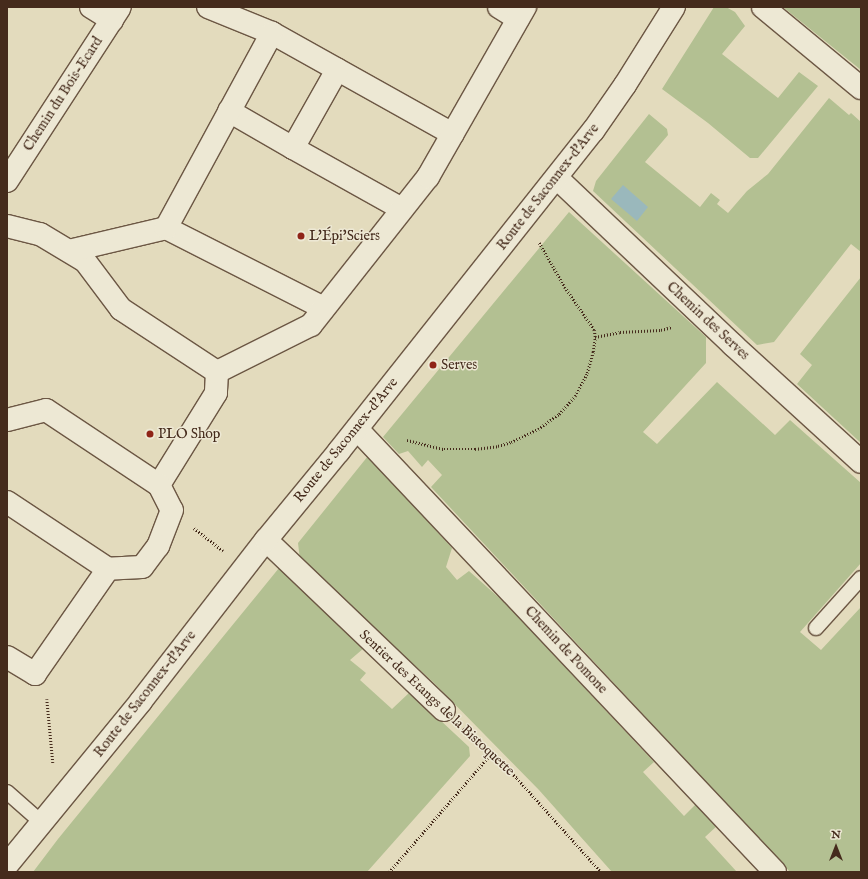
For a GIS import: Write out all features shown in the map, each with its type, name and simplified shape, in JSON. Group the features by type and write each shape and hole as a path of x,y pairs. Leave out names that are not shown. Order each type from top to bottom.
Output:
{"street":[{"path":"91,7 116,13"},
{"path":"208,7 272,33 452,134"},
{"path":"217,372 311,325 428,177 522,13 499,7"},
{"name":"Route de Saconnex-d'Arve","path":"7,865 141,701 244,567 357,429 557,178 626,85 674,7"},
{"path":"763,7 861,88"},
{"name":"Chemin du Bois-Ecard","path":"7,181 116,13"},
{"path":"166,228 272,33"},
{"path":"293,148 337,70"},
{"path":"230,111 402,209"},
{"name":"Chemin des Serves","path":"557,178 699,313 861,462"},
{"path":"7,226 40,234 85,261 121,309 217,372"},
{"path":"69,251 166,228 324,308"},
{"path":"159,485 216,393 217,372"},
{"path":"7,420 46,410 159,485 172,510 158,546 142,567 108,570 7,502"},
{"name":"Chemin de Pomone","path":"357,429 775,872"},
{"name":"Sentier des Etangs de la Bistoquette","path":"266,540 444,710"},
{"path":"7,657 35,674 108,570"}],"lane":[{"path":"816,628 861,578"},
{"path":"7,792 41,822"}],"path":[{"path":"405,440 431,447 475,449 511,442 538,429 559,414 581,386 587,374 595,337 588,320 566,288 539,243"},
{"path":"595,337 634,331 661,330 680,324 699,313"},
{"path":"172,510 244,567"},
{"path":"35,674 46,688 57,804"},
{"name":"Sentier des Etangs de la Bistoquette","path":"444,710 516,778 601,872"},
{"path":"389,872 490,755"}],"green space":[{"path":"714,7 726,7 735,12 745,26 722,54 778,98 799,72 818,86 758,158 750,158 708,123 662,89"},
{"path":"783,7 861,7 861,70 794,16"},
{"path":"829,98 849,115 851,113 861,122 861,252 851,244 774,342 757,345 593,191 596,181 649,114 667,129 668,135 645,162 700,207 711,193 720,200 717,204 728,213 747,191 768,174"},
{"path":"569,212 706,337 706,363 643,432 657,444 717,382 775,435 790,420 861,483 861,563 800,632 821,650 861,607 861,872 790,872 431,487 442,475 428,460 422,467 408,451 399,454 383,437"},
{"path":"861,277 861,443 797,384 812,365 800,354"},
{"path":"368,456 452,548 446,567 457,580 469,571 505,603 654,762 643,772 684,816 697,803 718,825 705,837 737,872 612,872 539,790 433,682 300,560 298,543"},
{"path":"279,568 364,648 350,660 366,673 360,680 392,709 410,692 469,747 470,756 367,872 33,872 58,839"}],"water":[{"path":"623,185 648,207 637,221 611,199"}],"place":[{"name":"L'Épi'Sciers","path":"301,236"},
{"name":"Serves","path":"433,365"},
{"name":"PLO Shop","path":"150,434"}]}
